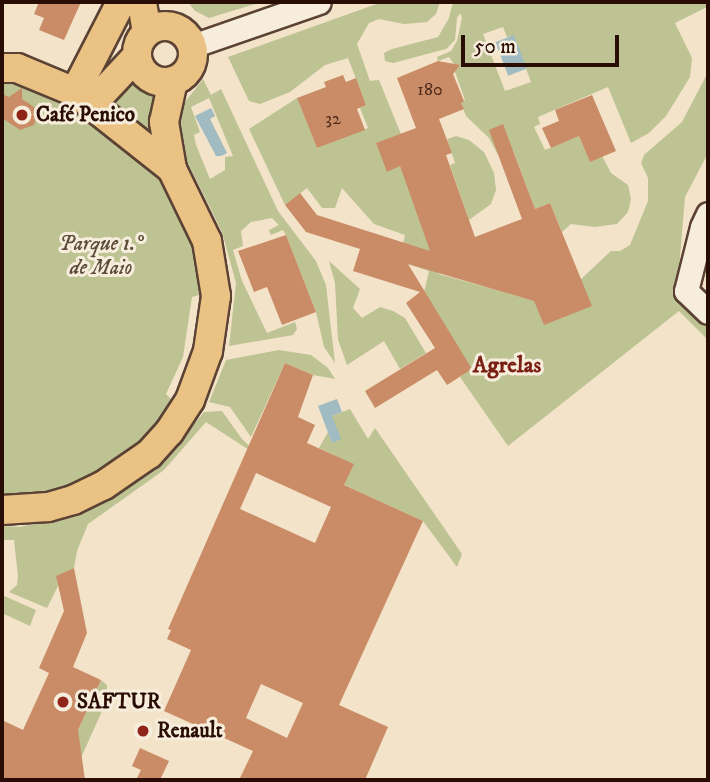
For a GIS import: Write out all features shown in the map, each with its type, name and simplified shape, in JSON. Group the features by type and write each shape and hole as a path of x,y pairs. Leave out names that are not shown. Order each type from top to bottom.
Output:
{"main road":[{"path":"84,98 121,2"},
{"path":"142,2 163,33 192,64 173,81 163,83 145,75 163,33"},
{"path":"84,98 163,33"},
{"path":"7,64 84,98 172,169"},
{"path":"2,510 48,507 104,485 149,454 169,432 190,400 208,351 215,312 216,285 207,241 172,169 164,122 173,81"}],"street":[{"path":"163,33 319,2"},
{"path":"708,214 702,227 686,291 708,312"}],"green space":[{"path":"188,2 262,2 209,18 195,11"},
{"path":"382,2 440,2 436,14 427,22 404,24 379,19 369,23 357,44 370,81 379,80 405,144 394,148 439,274 532,300 580,280 611,251 620,251 630,245 648,201 648,178 641,163 644,155 682,122 708,72 708,153 685,197 678,281 686,302 708,325 708,340 679,311 508,446 460,377 471,369 424,292 429,271 399,261 405,235 374,224 342,188 335,208 322,208 307,188 285,205 249,129 297,98 317,148 368,128 360,108 366,105 348,58 325,65 290,92 260,104 249,101 228,57"},
{"path":"453,2 706,2 707,7 675,23 692,58 690,77 666,116 649,133 631,143 608,87 538,117 540,124 534,127 545,150 579,136 590,161 602,156 611,173 628,185 631,199 628,212 617,224 595,227 571,224 562,232 550,203 535,209 513,150 498,155 489,138 466,116 461,103 465,100 455,72 456,67 449,57 438,61 437,57 451,51 457,41 462,18 460,13 455,40 446,49 393,63 385,61 384,53 392,49 438,37 449,18","holes":["503,27 507,37 514,36 531,82 505,91 483,34"]},
{"name":"Parque 1.º de Maio","path":"2,77 59,95 172,182 210,292 192,297 183,357 166,394 179,407 102,479 2,505"},
{"path":"131,78 147,91 162,95 160,144 109,108"},
{"path":"203,79 211,95 221,89 278,211 316,261 326,285 335,363 324,347 316,312 286,235 283,230 271,235 269,230 279,225 272,218 251,222 241,231 243,246 233,250 242,281 267,333 295,322 297,329 293,335 229,346 236,283 222,232 182,151 177,119 182,106","holes":["209,98 233,156 225,157 225,170 210,179 196,145 194,135 200,132 191,107"]},
{"path":"456,136 469,140 484,152 494,173 496,190 491,204 469,220 450,165 455,163 447,139"},
{"path":"329,261 360,289 353,308 362,318 380,307 393,311 405,318 426,353 400,369 384,341 347,365 338,340 335,283"},
{"path":"279,350 311,355 328,368 335,379 313,375 285,363 251,437 230,407 209,402 226,360"},
{"path":"350,409 368,439 375,428 462,554 457,567 423,521 344,485 353,464 319,448 328,432 332,442 332,416"},
{"path":"222,411 242,439 263,459 206,422 164,470 88,524 77,551 74,568 57,576 58,586 47,608 9,592 17,585 18,576 14,540 2,540 2,526 19,527 78,516 112,499 160,466 204,412"},
{"path":"2,595 36,610 30,626 2,613"},
{"path":"101,680 107,685 107,700 71,780 55,780"}],"water":[{"path":"514,35 527,69 508,76 495,42"},
{"path":"211,108 215,116 210,119 227,153 221,156 216,156 195,116"},
{"path":"337,399 342,412 332,416 341,439 332,443 318,406"}],"building":[{"path":"39,2 81,2 64,40 39,30 44,18 34,14"},
{"path":"438,61 460,65 453,74 464,101 461,103 464,109 439,119 452,153 446,155 475,237 522,219 489,130 503,124 535,209 550,203 592,306 544,325 534,301 408,264 472,369 447,385 437,370 375,408 365,391 435,348 406,303 420,292 353,271 360,249 306,232 285,205 300,193 317,215 430,251 400,166 387,172 376,143 416,128 397,78"},
{"path":"343,75 346,82 356,78 366,105 357,109 365,130 317,148 297,98 326,87 324,82"},
{"path":"22,88 22,99 34,107 37,116 34,125 20,130 2,118 2,94 9,97"},
{"path":"592,95 616,151 590,162 579,136 551,148 542,128 559,121 555,110"},
{"path":"286,235 316,312 282,325 267,287 254,292 238,251"},
{"path":"285,363 313,375 298,417 315,425 307,443 354,464 344,485 423,521 339,705 388,727 365,780 239,780 253,751 164,711 191,650 167,639 171,630 168,629","holes":["256,473 331,507 315,543 240,509","261,684 303,703 287,738 246,718"]},
{"name":"SAFTUR","path":"74,568 87,633 73,667 101,680 78,730 85,780 2,780 2,720 23,730 49,673 39,668 64,611 56,576"},
{"path":"140,748 169,761 160,780 136,780 141,770 132,766"}],"place":[{"name":"Café Penico","path":"22,115"},
{"name":"SAFTUR","path":"63,702"},
{"name":"Renault","path":"143,731"}],"district":[{"name":"Agrelas","path":"507,366"}]}
